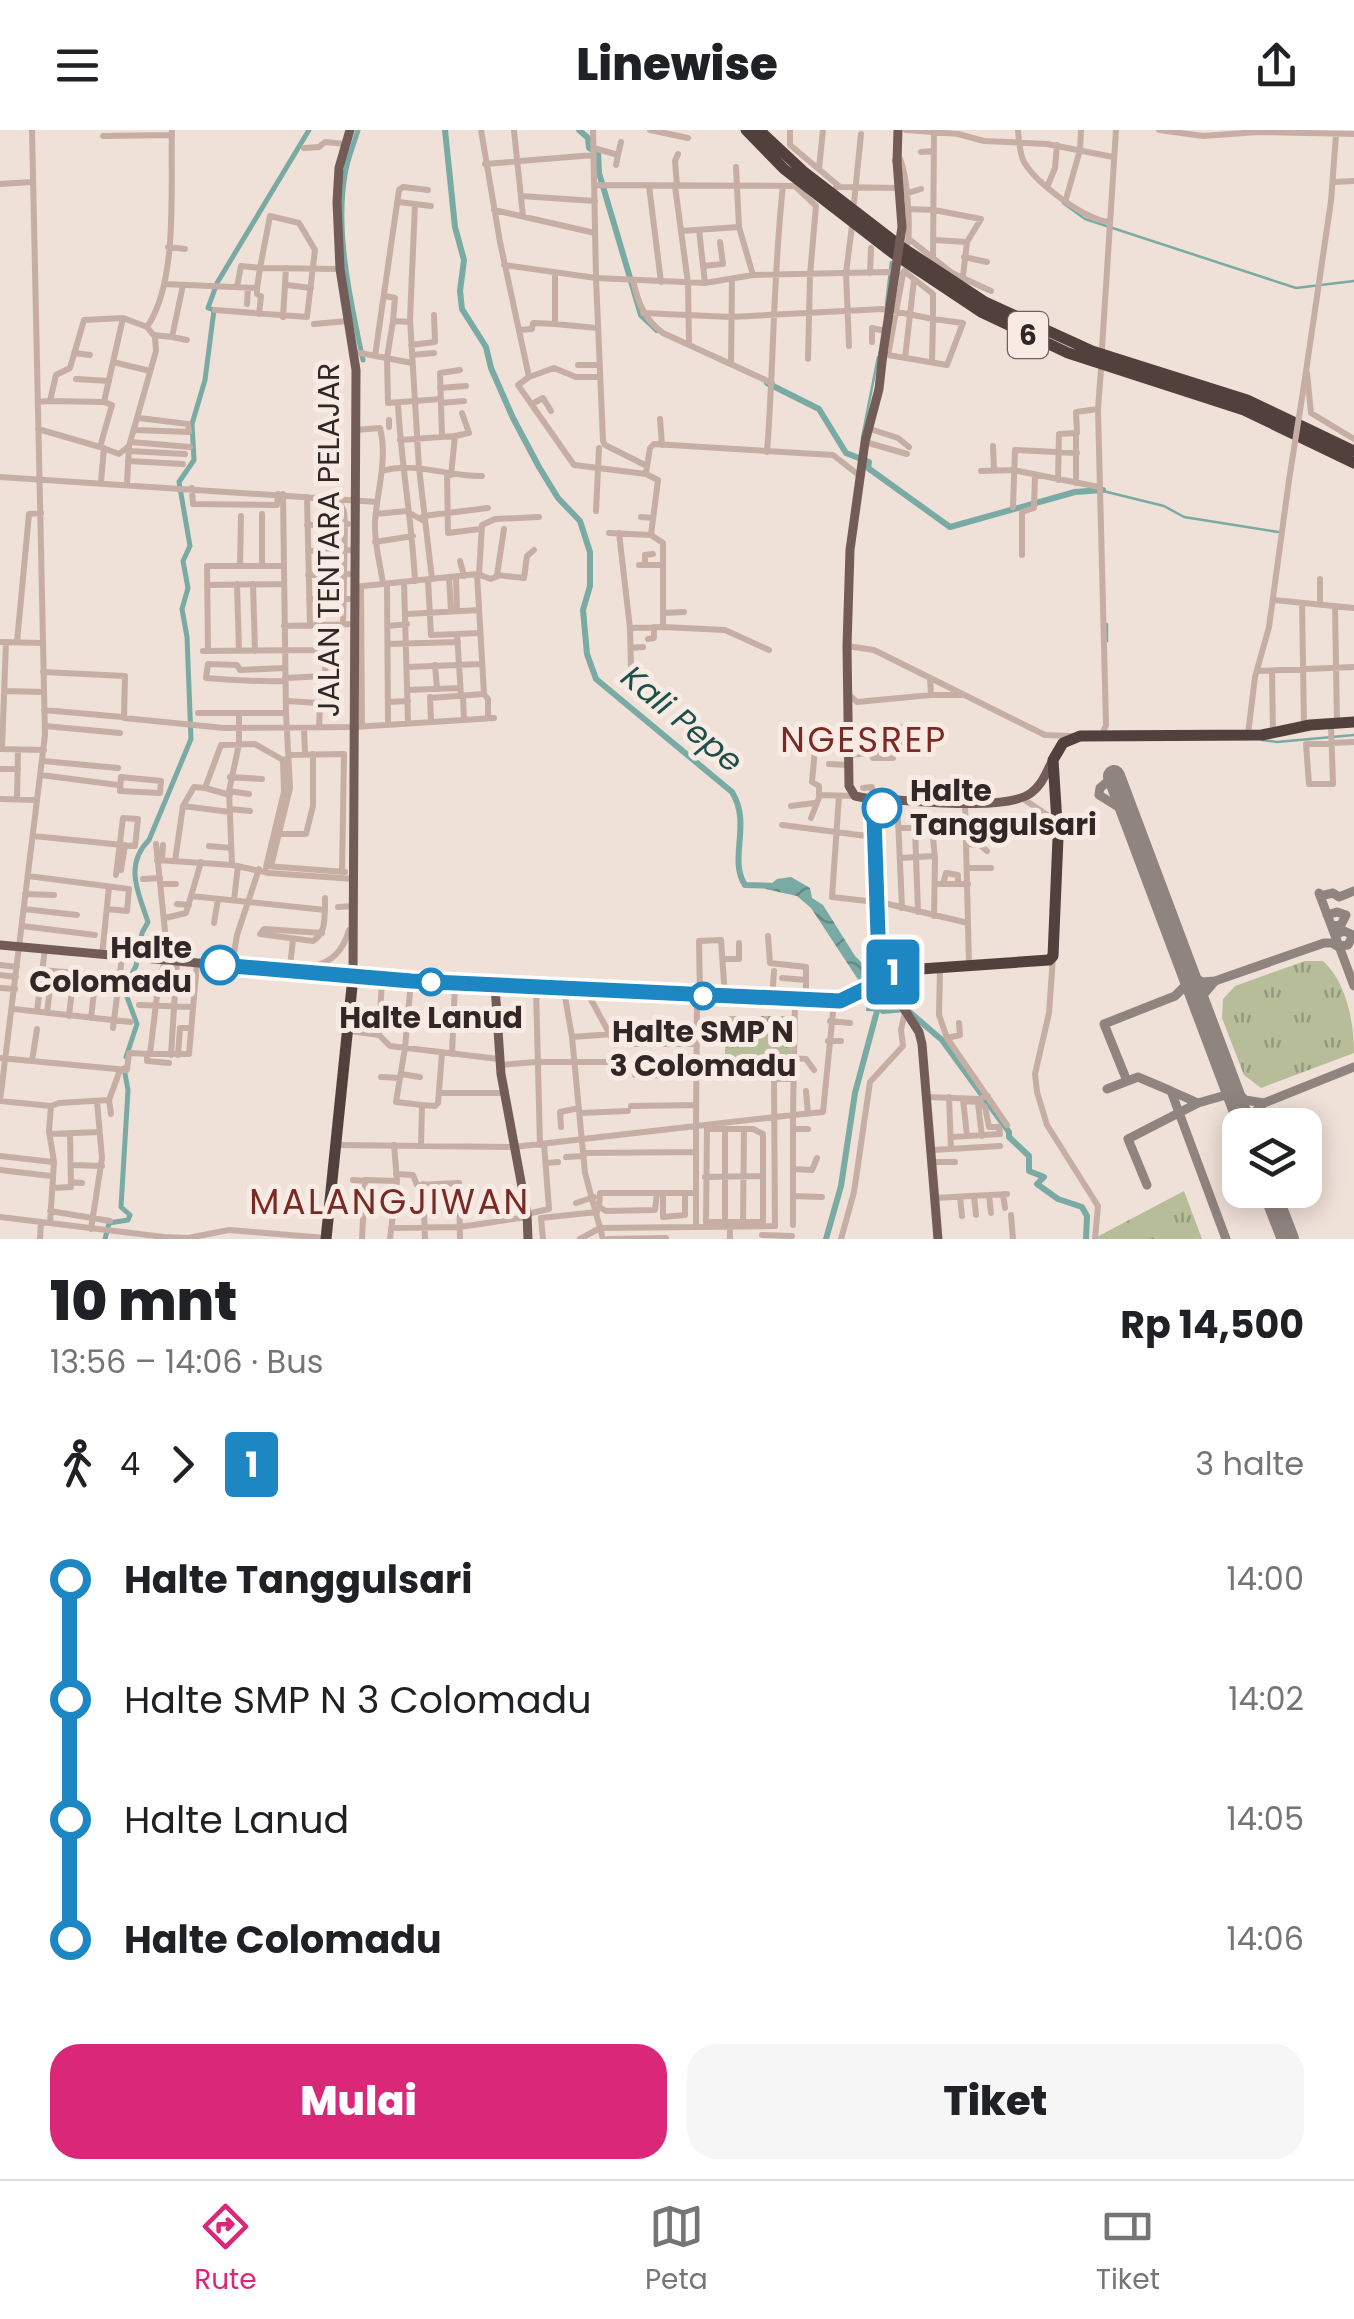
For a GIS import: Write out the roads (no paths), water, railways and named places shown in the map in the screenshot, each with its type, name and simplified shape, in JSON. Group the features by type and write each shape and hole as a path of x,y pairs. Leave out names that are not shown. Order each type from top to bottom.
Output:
{"highway":[{"name":"6","path":"746,130 784,169 878,242 981,312 1080,357 1244,410 1354,463"},
{"name":"6","path":"759,130 803,171 903,248 985,302 1092,351 1247,400 1354,451"},
{"path":"326,1238 353,977 834,1002 911,969 1048,960 1054,942 1054,758 1063,744 1080,736 1273,734 1304,726 1333,733 1354,722"}],"main road":[{"name":"JALAN TENTARA PELAJAR","path":"350,130 338,183 340,269 348,321 359,352 355,500 349,524 349,574 358,587 349,599 358,723 350,754 355,876 353,977"},
{"path":"898,130 902,227 885,354 867,428 849,565 848,760 850,790 872,799 875,815 880,948 904,1009 920,1036 938,1239"},
{"path":"875,815 887,803 897,800 965,803 1012,799 1039,786 1054,758"},
{"path":"0,945 196,963 233,962 353,977"},
{"path":"495,986 504,1094 528,1239"}],"street":[{"path":"32,130 44,750 10,1024 4,1037 0,1101 52,1106 59,1102 109,1100"},
{"path":"482,130 484,164 529,377"},
{"path":"593,130 599,185 595,200 596,328 603,444 658,480 651,535"},
{"path":"650,130 688,138"},
{"path":"790,130 790,145 837,187 921,189"},
{"path":"819,170 823,130"},
{"path":"906,130 959,132 984,141 1058,146 1113,157"},
{"path":"1018,130 1017,141 1025,162 1066,200 1090,218 1109,225"},
{"path":"1066,200 1080,150 1081,130"},
{"path":"1102,348 1116,130"},
{"path":"1159,130 1204,136 1250,132 1354,134"},
{"path":"514,131 523,216"},
{"path":"933,259 934,131"},
{"path":"103,136 172,132 164,284 147,327"},
{"path":"854,203 861,134"},
{"path":"1248,735 1256,671 1274,600 1320,280 1336,135"},
{"path":"304,148 319,148 325,142 346,144"},
{"path":"616,164 622,142"},
{"path":"1048,185 1058,146"},
{"path":"921,152 934,151"},
{"path":"484,164 594,152 618,155"},
{"path":"678,154 676,186 688,284 689,344"},
{"path":"897,157 902,160 901,189 908,209 908,242 952,273 991,291"},
{"path":"736,167 739,227 753,275"},
{"path":"1333,179 1342,170"},
{"path":"1333,179 1354,182"},
{"path":"0,184 32,182"},
{"path":"599,185 799,186 816,206 808,359"},
{"path":"649,186 661,282"},
{"path":"767,452 774,275 783,186"},
{"path":"375,356 399,190 428,190"},
{"path":"521,196 595,200"},
{"path":"398,202 431,206"},
{"path":"416,204 410,322 431,638"},
{"path":"908,209 980,218 967,242 962,276"},
{"path":"494,210 596,232"},
{"path":"215,310 239,313 259,314 283,317 308,318 314,246 299,223 271,216 260,268 239,313"},
{"path":"848,346 846,273 852,226"},
{"path":"681,231 739,227"},
{"path":"698,230 705,283"},
{"path":"934,240 967,242"},
{"path":"703,266 723,264 720,242"},
{"path":"168,248 185,249"},
{"path":"870,273 871,248"},
{"path":"964,257 987,262"},
{"path":"504,264 555,274 688,284 753,275 903,271 933,294 932,361"},
{"path":"237,287 242,265 340,269"},
{"path":"283,317 286,268"},
{"path":"872,342 903,271"},
{"path":"172,337 187,274"},
{"path":"555,274 555,324"},
{"path":"905,358 914,279"},
{"path":"631,280 644,313 660,331 772,385"},
{"path":"731,364 732,280"},
{"path":"272,283 311,288"},
{"path":"164,284 252,288"},
{"path":"252,288 260,296 259,314"},
{"path":"385,296 395,298 386,358 388,403 464,402"},
{"path":"644,313 731,317 888,311 964,323 948,365 885,354 880,328"},
{"path":"411,344 435,342 434,315"},
{"path":"50,402 55,377 70,368 84,320 123,318 147,327 156,345 129,446 127,484"},
{"path":"104,402 123,318"},
{"path":"314,324 348,321"},
{"path":"393,321 410,322"},
{"path":"519,330 532,329 533,323 596,328"},
{"path":"154,335 187,340"},
{"path":"359,352 412,359 434,353"},
{"path":"74,353 90,354"},
{"path":"113,362 150,371"},
{"path":"578,365 598,365"},
{"path":"598,377 576,377 554,368 529,377 518,386 572,463 646,470"},
{"path":"1101,369 1099,493 1106,735"},
{"path":"442,436 440,372 460,370"},
{"path":"1306,372 1310,378 1307,402 1311,414 1351,437 1354,428"},
{"path":"76,379 109,381"},
{"path":"440,388 466,386"},
{"path":"532,404 544,398 551,411"},
{"path":"38,402 112,405 102,448 101,482"},
{"path":"398,404 416,581"},
{"path":"1076,483 1075,413 1098,409"},
{"path":"400,440 469,433 462,413"},
{"path":"136,430 189,432 188,424 139,418"},
{"path":"660,419 662,445"},
{"path":"386,425 386,470 377,502 375,542 387,608 388,724"},
{"path":"355,430 399,426"},
{"path":"865,442 908,450 898,438 867,428"},
{"path":"38,429 121,454 129,446 187,451"},
{"path":"1058,480 1060,434 1077,433"},
{"path":"455,436 446,514 448,534 480,529 491,520 539,517"},
{"path":"646,470 651,446 662,445 835,456 860,476"},
{"path":"993,446 994,470"},
{"path":"596,511 600,448"},
{"path":"1013,506 1015,450 1078,453"},
{"path":"128,461 183,464"},
{"path":"434,472 439,462"},
{"path":"386,470 419,468 449,475 482,476"},
{"path":"981,470 1014,470 1024,477 1035,475 1076,483 1099,493"},
{"path":"1022,554 1022,512 1033,505 1035,475"},
{"path":"0,477 377,502"},
{"path":"192,488 194,504 277,506 281,494"},
{"path":"231,505 232,491"},
{"path":"281,494 289,802 281,834 248,902 233,962 323,965 340,954 349,930 354,930"},
{"path":"307,497 310,626"},
{"path":"307,525 349,524 338,499"},
{"path":"376,514 410,511 424,518 488,508"},
{"path":"18,642 29,514 40,512"},
{"path":"262,514 262,566"},
{"path":"240,566 241,516"},
{"path":"642,517 653,518"},
{"path":"44,672 126,676 124,718 192,726 319,728 491,718 484,694 479,633 480,529"},
{"path":"498,576 504,529"},
{"path":"609,533 651,535 663,543 663,613 659,627 654,638 632,648"},
{"path":"619,534 631,668"},
{"path":"375,542 414,536"},
{"path":"308,551 349,550"},
{"path":"358,723 358,587 478,572 492,579 524,578 527,556 534,550"},
{"path":"652,554 645,556 642,565 663,564"},
{"path":"454,611 460,561"},
{"path":"284,566 207,566 205,651 325,650"},
{"path":"308,575 349,574 349,599 309,598"},
{"path":"1320,579 1320,604"},
{"path":"404,582 408,722"},
{"path":"237,584 238,651"},
{"path":"253,584 255,651"},
{"path":"207,585 284,584"},
{"path":"1274,600 1354,608"},
{"path":"1302,602 1304,726"},
{"path":"1335,606 1335,668 1333,733 1333,785 1309,784 1306,744 1333,733 1354,742"},
{"path":"387,608 430,612 478,610"},
{"path":"663,613 684,612"},
{"path":"388,626 407,624"},
{"path":"319,728 320,703 326,695 324,625"},
{"path":"284,626 349,625"},
{"path":"630,628 725,630 769,650"},
{"path":"388,644 479,633"},
{"path":"457,638 464,720"},
{"path":"43,642 3,642 1,749 44,750"},
{"path":"847,646 874,650 1045,734 1080,736"},
{"path":"285,668 240,670 237,665 208,664 206,678 238,678 244,682 326,676"},
{"path":"407,667 482,664"},
{"path":"431,721 435,666"},
{"path":"1256,671 1354,667"},
{"path":"1272,671 1273,734"},
{"path":"930,678 931,695"},
{"path":"407,690 484,694"},
{"path":"4,691 44,692"},
{"path":"848,694 858,702"},
{"path":"848,710 858,702 966,695"},
{"path":"286,701 320,703"},
{"path":"388,702 408,701"},
{"path":"44,710 122,717"},
{"path":"198,713 286,713"},
{"path":"234,900 230,777 239,744 239,713"},
{"path":"44,726 120,733"},
{"path":"281,834 306,834 314,796 304,728"},
{"path":"1045,734 1054,758"},
{"path":"811,818 819,795 819,786 812,782 815,749 787,744 848,742"},
{"path":"205,788 221,745 257,744 287,758 350,754 342,872"},
{"path":"16,799 18,750"},
{"path":"829,764 871,754 873,758 892,758"},
{"path":"265,868 284,792 287,758"},
{"path":"42,761 118,768"},
{"path":"0,769 18,769"},
{"path":"41,775 118,785"},
{"path":"123,777 163,783 158,794 120,791 118,785 123,777"},
{"path":"230,777 262,779"},
{"path":"176,860 183,806 194,786 250,794"},
{"path":"819,795 859,792"},
{"path":"840,796 833,898 880,899 968,923"},
{"path":"0,799 37,800"},
{"path":"872,799 897,800"},
{"path":"1012,799 1057,822"},
{"path":"791,806 814,803"},
{"path":"965,803 969,965"},
{"path":"183,806 250,812"},
{"path":"33,836 122,845 136,845 138,819 124,817 122,845"},
{"path":"902,908 898,824 948,828"},
{"path":"782,826 878,838"},
{"path":"966,830 995,826"},
{"path":"916,828 918,912"},
{"path":"932,828 939,884 934,916"},
{"path":"160,844 160,881 174,989 173,1058"},
{"path":"966,844 977,844 987,851"},
{"path":"210,846 231,848"},
{"path":"879,857 934,856"},
{"path":"160,860 355,876"},
{"path":"165,918 184,915 201,862"},
{"path":"834,871 842,866"},
{"path":"265,868 355,876"},
{"path":"967,868 991,868"},
{"path":"939,884 947,873 958,875 958,884 968,884"},
{"path":"28,876 129,889 134,898 127,911"},
{"path":"143,879 176,884"},
{"path":"102,955 109,887"},
{"path":"25,894 54,895"},
{"path":"322,934 264,929 260,932 264,937 312,942 322,934 325,898"},
{"path":"214,923 218,899"},
{"path":"177,904 218,899 325,910"},
{"path":"338,906 354,906"},
{"path":"24,909 78,914"},
{"path":"106,909 138,912"},
{"path":"22,926 95,934"},
{"path":"768,936 769,962 805,966 792,1078 794,1224"},
{"path":"290,966 293,940"},
{"path":"696,1226 700,940 723,940 725,997"},
{"path":"724,959 738,959 740,944"},
{"path":"36,1011 44,949"},
{"path":"113,1024 119,977 132,958"},
{"path":"1048,960 1052,974"},
{"path":"1048,960 1052,974 1049,1013 1036,1074 1037,1092 1047,1125 1098,1206 1094,1239"},
{"path":"147,1005 170,961"},
{"path":"173,1058 180,1028 191,1028 196,963"},
{"path":"0,965 17,967"},
{"path":"940,967 940,1016 947,1038 983,1098 990,1128 1000,1128 1000,1134 951,1137"},
{"path":"42,970 119,977"},
{"path":"47,1013 52,971"},
{"path":"69,1016 74,973"},
{"path":"0,975 16,977"},
{"path":"96,975 98,1028"},
{"path":"772,1000 777,976 806,980"},
{"path":"148,1054 154,1022 147,1005 148,986 140,986 140,978 174,989 194,990"},
{"path":"382,980 379,1035 388,1045 500,1062 619,1062"},
{"path":"411,981 396,1103 437,1105 442,1053"},
{"path":"452,1054 456,984"},
{"path":"0,988 14,990"},
{"path":"536,988 536,1062 549,1209 541,1215"},
{"path":"564,989 586,1181 594,1196 600,1228 605,1239 666,1238"},
{"path":"586,990 614,1044"},
{"path":"337,1144 514,1147 824,1110 834,1002"},
{"path":"147,1005 192,1007"},
{"path":"14,1009 95,1018 113,1024 131,1022"},
{"path":"841,1239 854,1192 870,1082 903,1046 904,1009"},
{"path":"830,1021 850,1023"},
{"path":"154,1022 172,1025"},
{"path":"947,1038 960,1035 959,1022"},
{"path":"0,1023 10,1024"},
{"path":"32,1061 37,1029"},
{"path":"572,1037 627,1033"},
{"path":"348,1036 379,1035"},
{"path":"828,1042 841,1042"},
{"path":"632,1044 696,1044"},
{"path":"110,1114 109,1100 130,1052 173,1058"},
{"path":"793,1058 806,1058 814,1070"},
{"path":"2,1061 123,1070"},
{"path":"636,1076 696,1076"},
{"path":"381,1077 420,1078"},
{"path":"762,1234 775,1226 775,1080 792,1078"},
{"path":"806,1091 808,1114"},
{"path":"438,1092 504,1094"},
{"path":"928,1097 983,1098"},
{"path":"949,1097 952,1148"},
{"path":"983,1098 1008,1125"},
{"path":"982,1136 983,1098"},
{"path":"963,1099 967,1136"},
{"path":"91,1228 102,1166 96,1101"},
{"path":"421,1146 422,1105"},
{"path":"561,1127 560,1112 696,1105"},
{"path":"40,1239 50,1210 52,1188 52,1106"},
{"path":"793,1128 808,1129"},
{"path":"725,1129 730,1239"},
{"path":"744,1129 746,1239"},
{"path":"580,1239 600,1228 745,1225 763,1222 763,1134 744,1129 707,1130 706,1222 727,1225"},
{"path":"50,1134 99,1132"},
{"path":"52,1188 69,1189 70,1133"},
{"path":"390,1239 397,1177 394,1145"},
{"path":"932,1150 1000,1146"},
{"path":"793,1150 805,1149"},
{"path":"547,1163 583,1155 695,1152"},
{"path":"0,1156 54,1162"},
{"path":"793,1169 812,1170 818,1158"},
{"path":"933,1162 955,1162"},
{"path":"71,1165 102,1166"},
{"path":"0,1170 51,1176"},
{"path":"353,1180 413,1175 416,1184 459,1183 460,1239"},
{"path":"695,1177 763,1176"},
{"path":"362,1239 365,1181"},
{"path":"71,1182 82,1182"},
{"path":"424,1184 425,1239"},
{"path":"811,1196 812,1186"},
{"path":"660,1193 655,1210 606,1211 599,1207 600,1194 660,1193 685,1193 696,1194"},
{"path":"660,1193 662,1217 685,1215 685,1193"},
{"path":"935,1198 1005,1194 1013,1239"},
{"path":"989,1195 991,1213"},
{"path":"576,1203 594,1196"},
{"path":"792,1196 822,1197"},
{"path":"974,1196 976,1216"},
{"path":"960,1197 962,1216"},
{"path":"504,1204 524,1201"},
{"path":"50,1210 110,1221"},
{"path":"392,1228 460,1227 527,1215 597,1212"},
{"path":"541,1215 542,1239"},
{"path":"0,1217 142,1237 186,1238 229,1230 326,1238"},
{"path":"745,1225 776,1238 791,1237"},
{"path":"636,1227 636,1238"}],"water":[{"path":"791,877 810,888 812,898 823,905 855,956 873,974 889,1012 866,1011 867,998 861,984 811,908 797,896 765,889 777,879"}],"waterway":[{"path":"126,1057 137,1024 124,989 136,966 148,922 135,879 137,859 149,840 191,739 187,637 182,609 188,588 183,561 190,546 179,482 194,460 192,424 205,380 214,310 208,308 217,283 309,130"},
{"path":"358,130 346,169 342,220 346,268 363,360"},
{"name":"Kali Pepe","path":"445,130 455,227 464,260 462,309 486,347 513,418 539,467 558,498 580,521 590,552 590,586 583,610 587,654 596,679 732,792 740,816 740,875 745,885 779,886"},
{"path":"579,130 588,138 589,148 598,153 599,173 641,315 657,330"},
{"path":"1063,203 1085,219 1296,288 1354,281"},
{"path":"886,305 891,262"},
{"path":"862,438 878,357"},
{"path":"767,383 819,409 846,453 869,462 868,468 950,527 1075,492 1103,490"},
{"path":"1103,491 1164,506 1184,517 1278,532"},
{"path":"1107,624 1107,641"},
{"path":"1262,740 1354,735"},
{"name":"Kali Pepe","path":"826,1239 841,1186 855,1093 876,1003"},
{"path":"883,1011 906,1009 942,1040 1009,1137 1029,1156 1029,1171 1044,1177 1037,1184 1058,1199 1082,1207 1087,1216 1086,1239"},
{"path":"105,1239 109,1223 128,1220 130,1215 121,1207 128,1090 124,1068"}],"place":[{"name":"Halte Tanggulsari","path":"882,808"},
{"name":"Halte Colomadu","path":"220,965"},
{"name":"Halte Lanud","path":"431,982"},
{"name":"Halte SMP N 3 Colomadu","path":"703,996"}],"district":[{"name":"NGESREP","path":"864,740"},
{"name":"MALANGJIWAN","path":"390,1202"}]}
